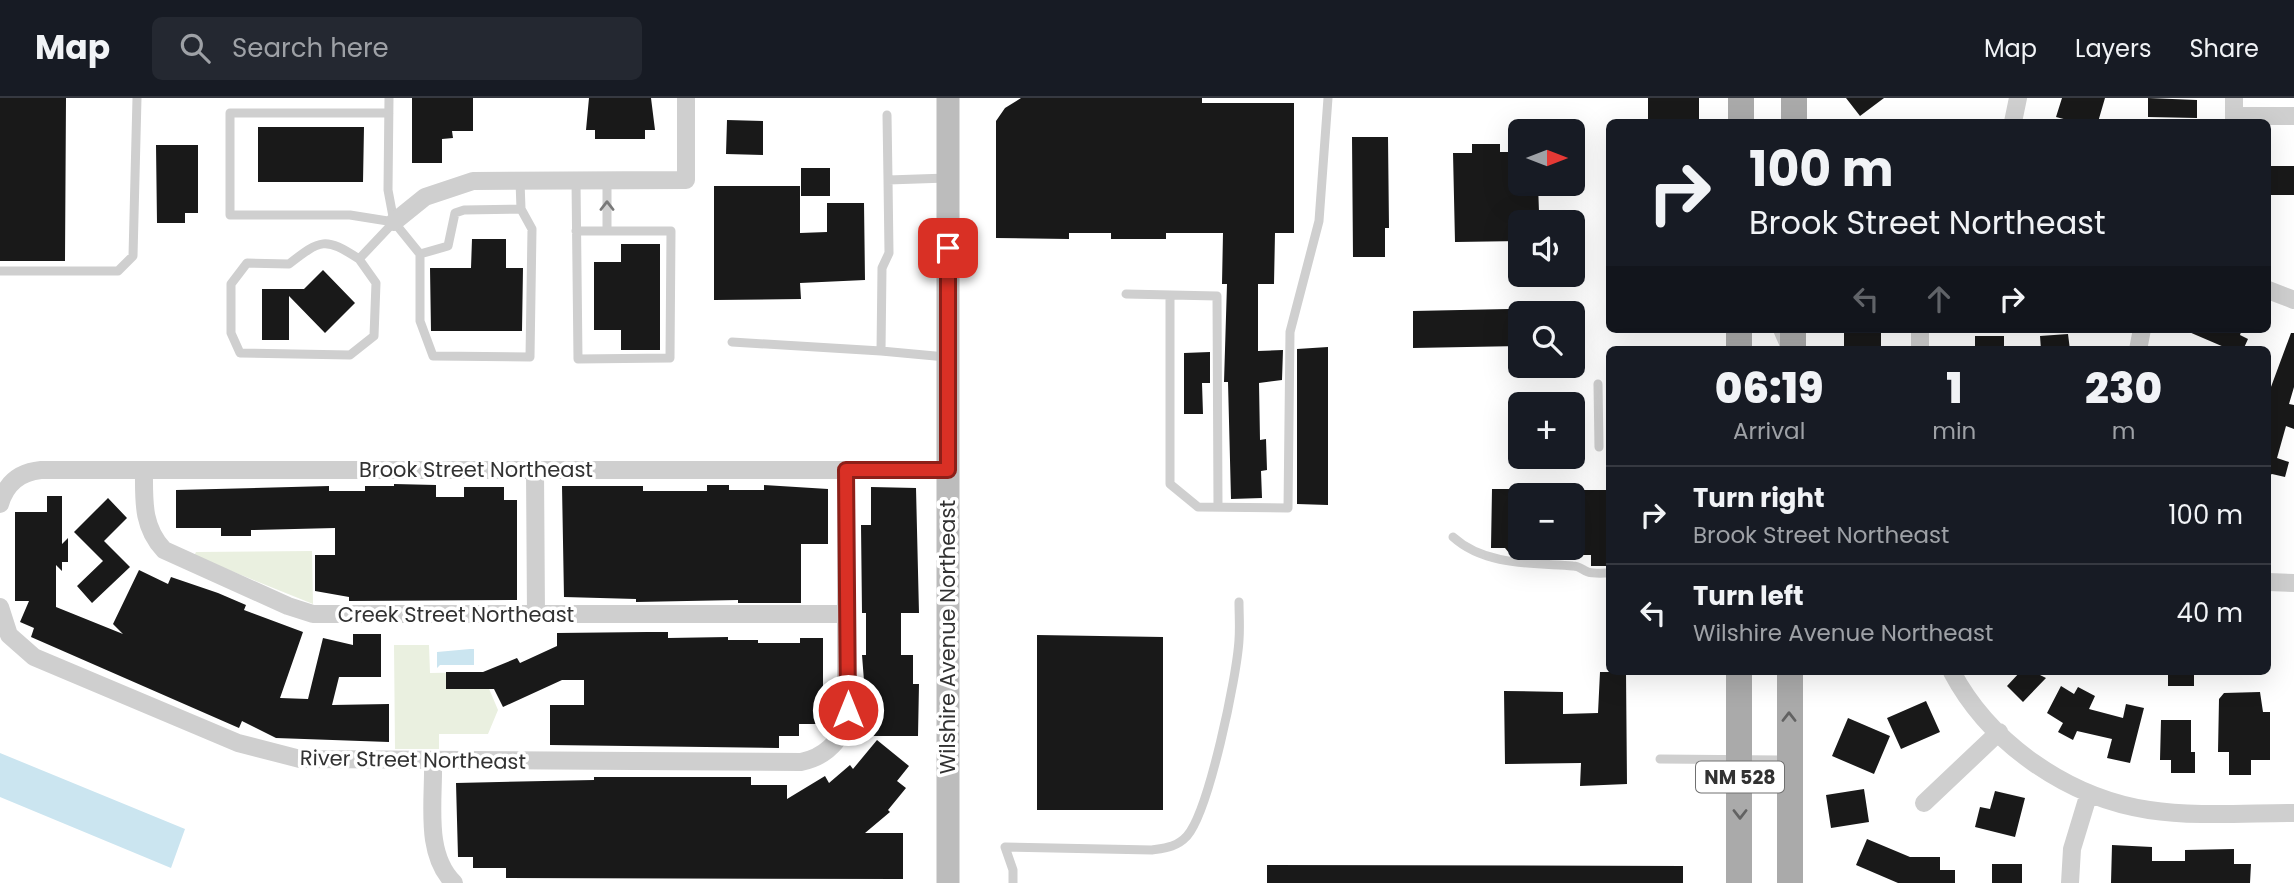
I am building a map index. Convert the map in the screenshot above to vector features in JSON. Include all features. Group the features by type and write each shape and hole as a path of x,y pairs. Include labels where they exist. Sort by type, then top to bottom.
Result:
{"main road":[{"path":"1741,98 1741,119"},
{"path":"1794,98 1794,119"},
{"name":"NM 528","path":"1739,675 1739,883"},
{"name":"NM 528","path":"1790,675 1790,883"}],"street":[{"path":"394,222 425,197 474,181 686,180 686,98"},
{"name":"Wilshire Avenue Northeast","path":"948,98 948,883"},
{"path":"2014,119 2018,98"},
{"path":"2234,112 2294,116"},
{"path":"2271,291 2294,300"},
{"name":"Creek Street Northeast","path":"144,470 146,520 156,542 164,550 300,610 337,616 847,614"},
{"path":"536,470 536,615"},
{"path":"846,470 847,614"},
{"name":"Brook Street Northeast","path":"4,481 32,471 948,470"},
{"path":"0,503 4,481"},
{"path":"2271,582 2294,583"},
{"name":"River Street Northeast","path":"0,607 9,635 34,657 238,743 300,759 433,762 801,762 829,750 843,732 846,721 847,614"},
{"path":"1954,675 1964,692 1999,732 2040,767 2089,793 2151,811 2294,813"},
{"path":"1924,803 1999,732"},
{"path":"433,762 435,849 441,868 454,883"},
{"path":"2070,883 2072,849 2089,793"}],"lane":[{"path":"0,271 118,271 133,256 137,98"},
{"path":"389,98 388,190 394,222 420,254 420,321 433,356 530,357 532,229 521,209 520,181"},
{"path":"1170,295 1170,484 1198,506 1288,508 1290,332 1319,221 1328,98"},
{"path":"389,113 230,113 230,215 349,215 394,222"},
{"path":"881,351 881,268 889,253 887,115"},
{"path":"888,180 948,178"},
{"path":"607,180 607,231"},
{"path":"576,181 576,231 578,359 670,358 671,231 576,231"},
{"path":"420,254 447,246 455,213 464,209 521,209"},
{"path":"359,259 394,222"},
{"path":"332,242 359,259 376,283 374,336 350,355 240,354 231,333 231,285 247,263 289,264 314,244 332,242"},
{"path":"1126,294 1216,296 1219,507"},
{"path":"732,342 948,357"},
{"path":"1598,384 1599,447"},
{"path":"1453,537 1467,548 1509,560 1538,566 1577,566 1591,573 1606,573"},
{"path":"1013,883 1013,870 1005,847 1152,850 1174,846 1186,837 1203,810 1221,733 1239,641 1239,602"},
{"path":"1660,759 1789,760"}],"green space":[{"path":"312,551 313,604 194,556 196,552"},
{"path":"394,645 429,645 430,673 482,672 498,710 488,734 439,734 439,749 395,749"}],"water":[{"path":"474,649 474,665 440,665 437,668 437,652"},
{"path":"0,753 185,829 171,868 0,797"}],"building":[{"path":"0,98 66,98 65,261 0,261"},
{"path":"412,98 473,98 473,131 452,131 453,138 442,139 442,163 412,163"},
{"path":"589,98 651,98 655,130 645,130 645,139 595,139 595,130 586,130"},
{"path":"1021,98 1202,98 1202,103 1294,103 1294,233 1275,233 1274,284 1258,284 1258,351 1283,350 1282,380 1259,383 1260,440 1266,439 1267,470 1261,471 1262,498 1231,499 1228,382 1224,382 1227,284 1222,284 1223,233 1166,233 1166,239 1111,239 1111,233 1069,233 1069,239 996,238 996,121 1005,108"},
{"path":"1648,98 1699,98 1699,119 1648,119"},
{"path":"1846,98 1884,98 1860,116"},
{"path":"2062,98 2105,98 2099,119 2056,117"},
{"path":"2148,98 2197,100 2197,118 2148,117"},
{"path":"727,120 763,121 763,155 726,154"},
{"path":"258,127 364,127 363,182 258,182"},
{"path":"1352,137 1388,137 1389,228 1385,228 1385,257 1353,257"},
{"path":"1472,144 1500,144 1500,152 1508,152 1508,196 1538,196 1539,210 1508,210 1508,241 1455,242 1453,153 1472,153"},
{"path":"156,145 198,145 198,213 185,213 185,223 157,223"},
{"path":"2271,166 2294,166 2294,195 2271,195"},
{"path":"801,168 830,168 830,196 801,196"},
{"path":"714,186 800,186 800,233 827,232 827,203 864,203 865,280 800,283 801,299 714,300"},
{"path":"472,239 506,239 506,268 523,268 522,331 431,331 430,268 471,268"},
{"path":"621,244 660,244 660,350 621,350 621,330 594,330 594,262 621,262"},
{"path":"323,270 355,303 325,333 289,296 289,340 262,340 262,289 304,289"},
{"path":"1508,309 1508,346 1413,348 1413,311"},
{"path":"1844,333 1881,333 1881,346 1844,346"},
{"path":"2191,333 2241,333 2248,339 2245,346 2222,346"},
{"path":"2291,333 2294,333 2294,387 2289,404 2294,405 2294,429 2286,426 2277,458 2289,462 2285,477 2271,474 2271,387"},
{"path":"2068,334 2070,346 2041,346 2040,336"},
{"path":"1975,336 2004,336 2004,346 1975,346"},
{"path":"1328,347 1328,505 1297,504 1297,349"},
{"path":"1210,352 1210,383 1202,383 1203,414 1184,414 1184,353"},
{"path":"436,485 436,497 464,497 464,487 504,487 504,500 517,500 517,600 349,601 349,597 315,591 315,555 335,555 335,528 251,530 251,536 221,536 221,528 176,528 176,490 329,486 329,491 365,491 365,486"},
{"path":"707,485 729,485 729,490 764,490 764,485 828,489 828,544 801,544 801,603 738,603 738,600 636,602 636,599 564,597 562,486 643,486 643,491 707,491"},
{"path":"871,487 916,488 919,613 901,613 901,655 913,655 913,684 919,684 918,736 873,736 873,694 865,694 862,655 866,655 866,613 862,613 861,525 871,525"},
{"path":"1492,489 1508,489 1508,552 1505,548 1491,548"},
{"path":"1585,490 1606,490 1606,566 1591,566 1591,555 1585,555"},
{"path":"47,496 62,496 62,544 68,538 68,562 62,562 62,571 56,565 56,607 123,634 113,624 139,570 168,584 171,577 218,593 246,605 244,610 303,632 280,698 308,699 323,638 353,645 353,634 381,634 381,677 339,677 332,705 389,704 389,742 276,738 242,721 239,728 31,637 34,628 20,622 29,601 15,601 15,512 47,512"},
{"path":"108,498 127,518 104,541 130,567 92,603 77,586 103,561 74,532"},
{"path":"668,632 668,638 728,637 728,640 758,640 758,643 800,643 800,638 823,638 823,724 799,724 799,736 779,736 779,748 550,745 550,705 584,705 584,680 562,680 503,707 494,689 446,689 446,672 483,672 517,658 520,663 557,646 557,633"},
{"path":"1037,635 1163,637 1163,810 1037,810"},
{"path":"1600,672 1606,672 1606,675 1626,675 1627,784 1580,786 1581,763 1505,764 1504,691 1563,692 1563,714 1598,713"},
{"path":"2017,675 2040,675 2046,678 2023,702 2007,686"},
{"path":"2168,675 2194,675 2194,686 2168,686"},
{"path":"2061,686 2074,694 2078,687 2095,696 2089,709 2123,718 2126,704 2144,708 2130,763 2107,758 2112,739 2077,731 2073,740 2058,732 2063,723 2047,713"},
{"path":"2260,692 2263,712 2270,712 2270,760 2251,760 2251,775 2229,775 2229,752 2218,752 2219,699 2224,693"},
{"path":"1926,701 1940,732 1901,749 1887,718"},
{"path":"1848,718 1890,736 1874,774 1832,756"},
{"path":"2161,720 2191,720 2191,752 2195,752 2195,773 2171,773 2171,760 2160,760"},
{"path":"877,740 909,766 897,781 906,788 888,810 890,812 865,833 903,833 903,879 506,878 506,868 473,868 473,857 458,857 456,783 594,780 594,777 751,777 751,785 787,785 787,799 825,776 829,783 850,765 853,769"},
{"path":"1864,789 1869,822 1831,828 1826,795"},
{"path":"1995,791 2025,798 2015,837 1975,827 1980,807 1990,809"},
{"path":"1867,839 1910,857 1940,857 1940,870 1955,870 1955,883 1898,883 1856,865"},
{"path":"2112,845 2152,847 2152,861 2185,861 2185,850 2234,849 2234,864 2251,864 2250,883 2111,883"},
{"path":"1992,864 2022,864 2022,883 1992,883"},
{"path":"1267,865 1683,866 1683,883 1267,883"}],"route":[{"path":"848,710 846,470 948,470 948,248"}]}
